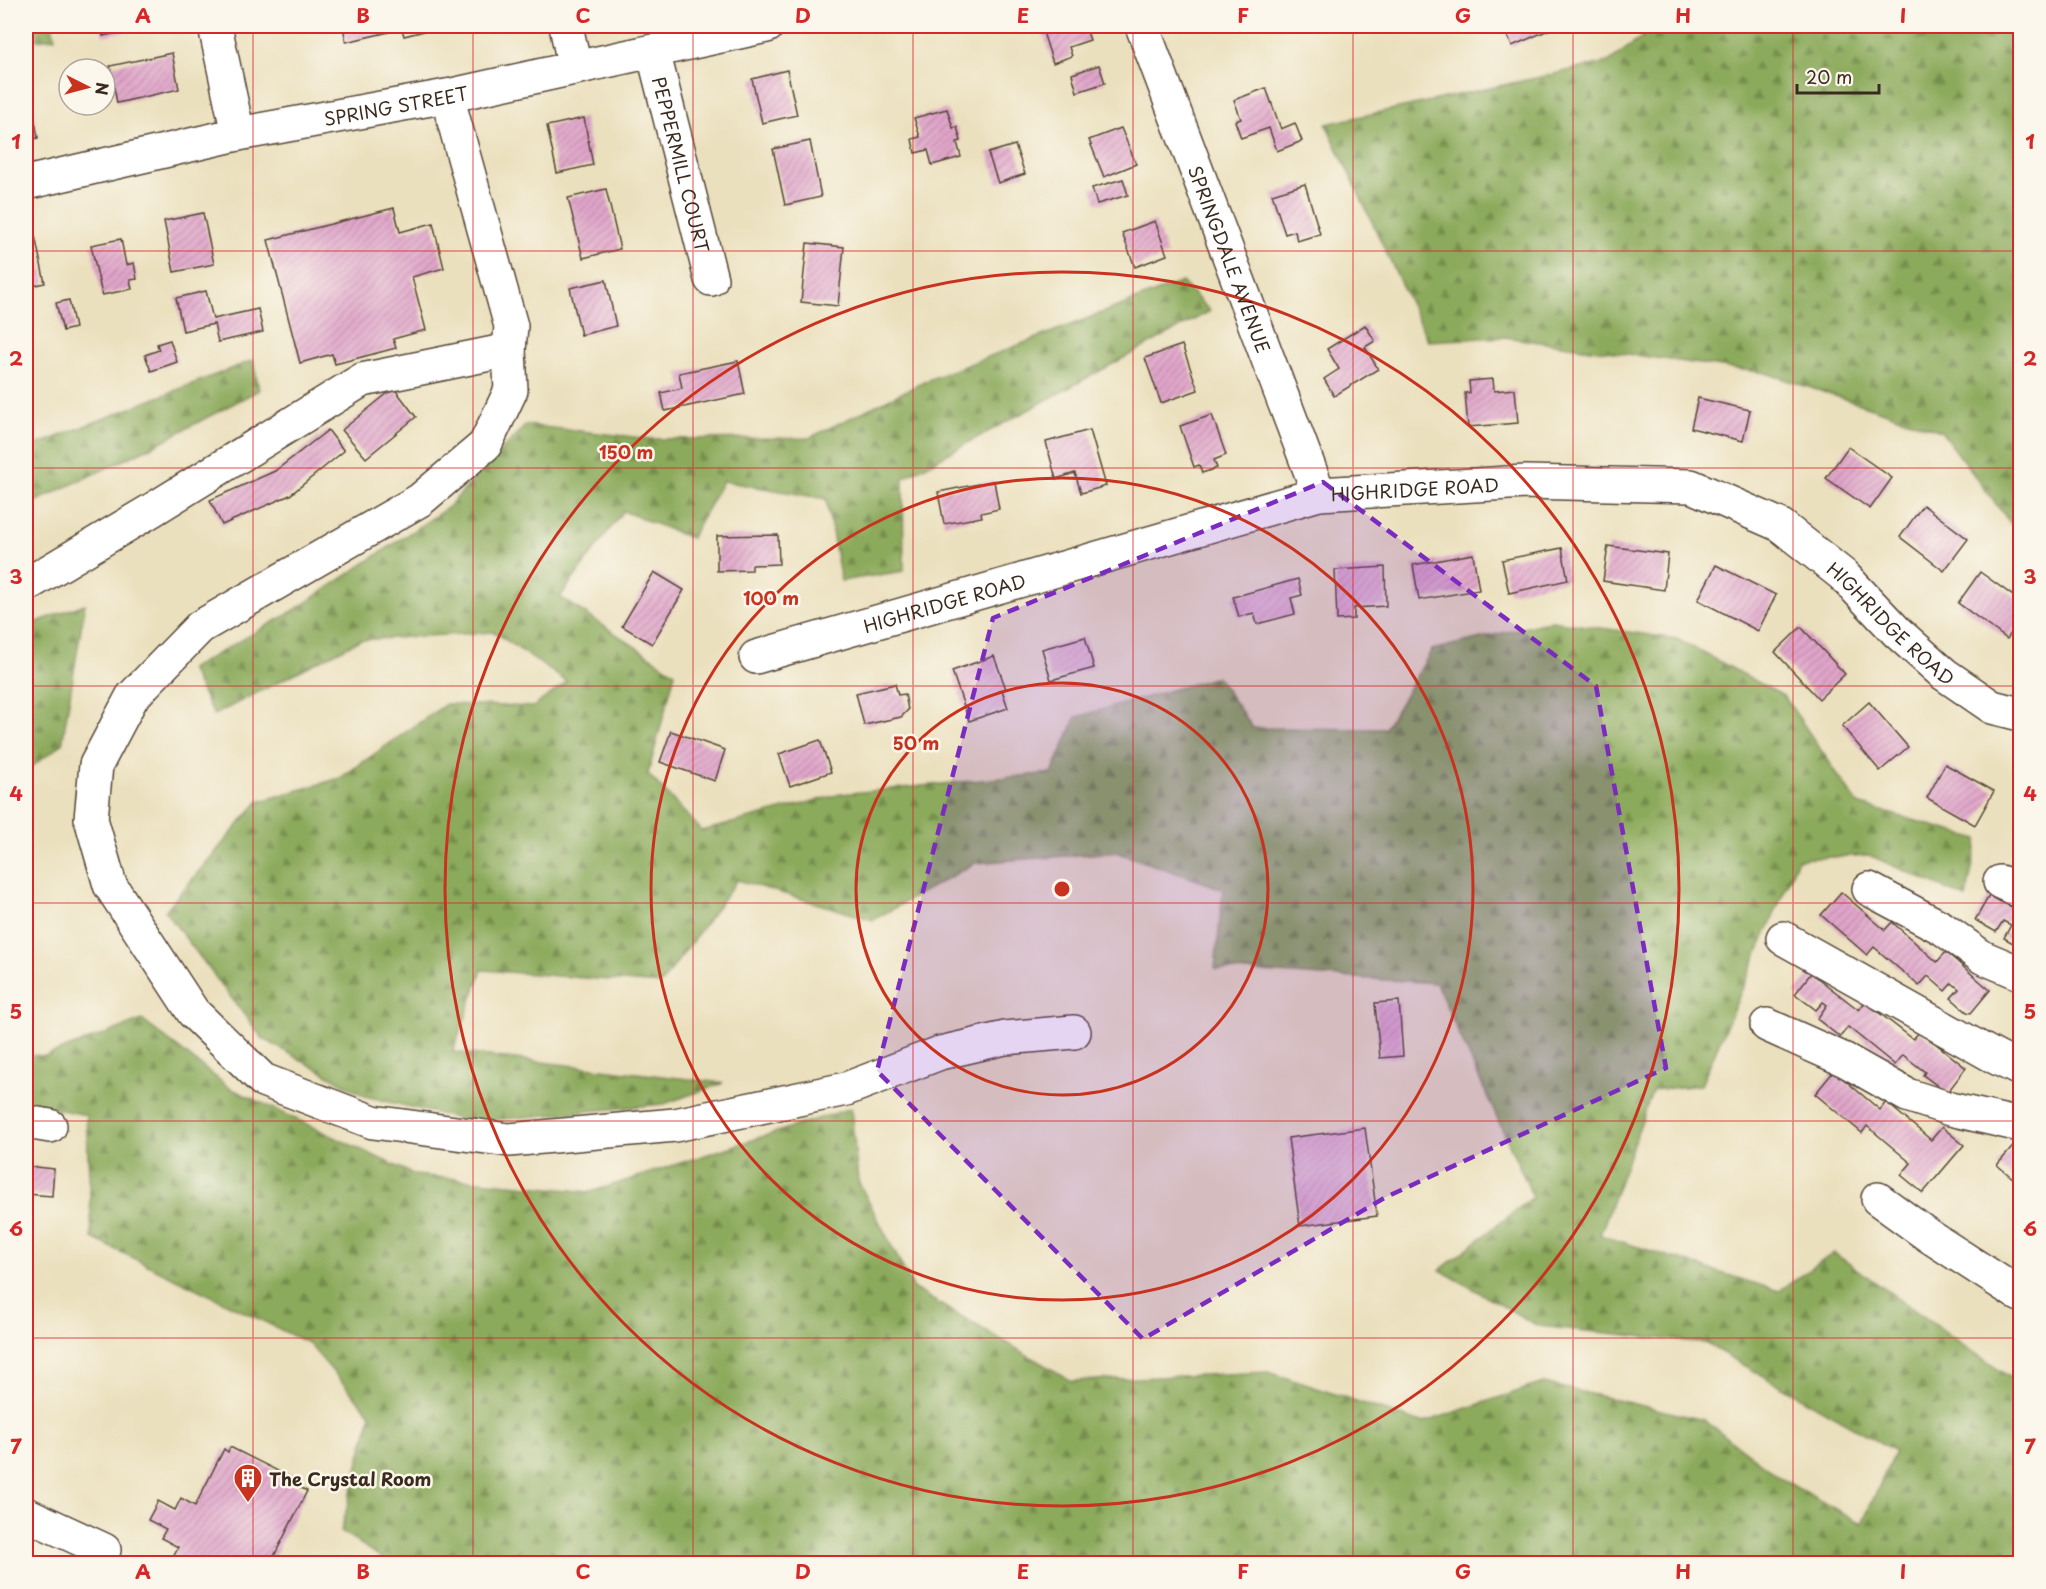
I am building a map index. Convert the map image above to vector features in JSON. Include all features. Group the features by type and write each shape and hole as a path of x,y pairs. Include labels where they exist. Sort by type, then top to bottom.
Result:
{"street":[{"path":"215,26 238,134"},
{"path":"566,26 576,68"},
{"name":"SPRING STREET","path":"26,183 238,134 447,96 767,26"},
{"name":"SPRINGDALE AVENUE","path":"1142,26 1319,494"},
{"name":"PEPPERMILL COURT","path":"653,51 711,279"},
{"path":"447,96 511,326 509,350 511,390 485,445 420,500 200,627 132,697 96,765 91,819 110,885 193,1012 263,1080 373,1122 509,1140 675,1125 846,1089 940,1053 994,1041 1074,1032"},
{"path":"26,585 362,380 509,350"},
{"name":"HIGHRIDGE ROAD","path":"756,657 1319,494 1526,482 1691,486 1780,525 1843,575 1897,632 1944,674 1992,707 2020,714"},
{"path":"1869,889 1942,928 1982,957 2020,973"},
{"path":"1783,938 2020,1069"},
{"path":"1767,1025 1845,1060 1907,1095 1950,1109 2020,1125"},
{"path":"1878,1198 1929,1236 2020,1295"},
{"path":"26,1514 104,1550"}],"highlighted area":[{"path":"1323,482 1596,686 1666,1068 1386,1197 1143,1339 877,1071 993,618"}],"green space":[{"path":"26,26 52,26 55,38 26,41"},
{"path":"1657,26 2020,26 2020,536 1941,431 1766,373 1504,337 1428,341 1326,124 1608,62"},
{"path":"1182,282 1210,311 903,478 904,571 841,581 826,499 723,481 691,538 623,511 560,597 675,673 648,774 702,831 841,794 1052,773 1076,717 1217,677 1253,728 1385,729 1432,650 1552,621 1677,639 1784,696 1858,804 1978,839 1966,898 1869,855 1798,859 1701,1085 1653,1090 1600,1235 1779,1291 1834,1253 2020,1385 2020,1563 389,1563 341,1531 371,1415 308,1343 92,1238 86,1115 26,1103 26,1055 46,1056 142,1020 230,1088 415,1175 591,1192 851,1108 858,1181 914,1289 1072,1381 1269,1372 1422,1423 1543,1383 1704,1420 1785,1481 1862,1524 1895,1451 1705,1343 1538,1326 1440,1270 1533,1197 1436,983 1215,969 1223,889 1116,852 975,863 873,920 737,880 661,984 482,970 453,1052 723,1083 664,1104 472,1122 365,1096 262,1038 165,911 258,802 340,778 446,704 533,707 567,682 494,632 360,640 214,715 190,669 293,611 447,508 526,425 652,439 809,438 928,380"},
{"path":"253,360 259,390 153,446 26,506 26,449"},
{"path":"85,604 62,744 26,771 26,742 33,737 26,723 26,626"}],"building":[{"path":"101,26 148,26 103,36"},
{"path":"343,26 444,26 404,36 402,29 346,42"},
{"path":"1041,26 1085,26 1090,40 1069,47 1072,56 1053,63"},
{"path":"1503,26 1549,26 1551,29 1512,46"},
{"path":"172,53 179,89 117,103 117,65"},
{"path":"1099,65 1105,83 1077,92 1072,74"},
{"path":"787,70 797,115 762,123 752,79"},
{"path":"1266,88 1281,129 1295,123 1302,141 1277,151 1269,128 1241,138 1235,121 1241,119 1234,100"},
{"path":"30,94 38,138 26,141 26,95"},
{"path":"947,109 953,128 957,127 961,141 957,142 961,157 932,165 928,150 915,153 912,139 920,137 914,118"},
{"path":"584,118 593,165 557,173 547,126"},
{"path":"1121,128 1136,164 1104,177 1089,140"},
{"path":"810,141 821,197 785,205 773,149"},
{"path":"1015,145 1025,174 998,183 988,153"},
{"path":"1123,179 1128,195 1097,204 1092,188"},
{"path":"1305,184 1320,234 1297,241 1295,231 1285,234 1272,194"},
{"path":"606,189 620,249 583,258 568,198"},
{"path":"394,208 400,232 433,223 444,268 412,277 426,330 393,339 396,348 335,364 332,354 300,363 268,240"},
{"path":"203,213 214,264 174,272 164,221"},
{"path":"1155,221 1167,255 1135,267 1122,233"},
{"path":"35,236 45,283 26,287 26,238"},
{"path":"121,239 126,265 134,263 137,279 130,280 132,289 102,295 91,245"},
{"path":"807,243 844,247 838,306 801,302"},
{"path":"606,280 616,326 581,335 570,288"},
{"path":"206,291 213,319 258,309 263,332 218,342 214,324 183,331 176,298"},
{"path":"69,300 75,328 63,331 56,303"},
{"path":"1365,325 1375,341 1365,347 1378,369 1334,396 1324,379 1339,369 1327,349"},
{"path":"170,340 177,362 151,371 145,355 159,350 157,344"},
{"path":"1182,345 1198,390 1161,403 1145,358"},
{"path":"738,361 745,394 665,411 661,393 682,388 679,373"},
{"path":"1493,379 1494,391 1515,389 1518,423 1468,427 1465,393 1470,393 1469,381"},
{"path":"394,388 416,417 366,458 342,430"},
{"path":"1698,398 1750,410 1743,441 1691,428"},
{"path":"1212,415 1226,455 1214,460 1217,468 1202,473 1199,465 1194,467 1180,426"},
{"path":"328,430 344,451 290,495 222,525 210,500 275,471"},
{"path":"1090,430 1106,486 1081,493 1075,473 1056,479 1046,442"},
{"path":"1848,447 1892,478 1870,509 1826,478"},
{"path":"994,481 999,509 981,513 982,517 944,524 938,492"},
{"path":"1923,505 1968,539 1944,571 1900,537"},
{"path":"778,535 779,564 752,565 752,570 717,571 717,536"},
{"path":"1608,546 1668,554 1664,590 1603,581"},
{"path":"1562,548 1568,580 1509,593 1502,560"},
{"path":"1473,554 1479,590 1419,600 1413,565"},
{"path":"1716,565 1776,595 1758,631 1698,600"},
{"path":"1385,567 1386,606 1354,608 1354,619 1337,620 1335,570"},
{"path":"654,572 684,590 652,644 622,626"},
{"path":"1980,572 2020,601 2020,620 2007,639 1958,603"},
{"path":"1298,579 1302,595 1291,598 1295,614 1257,624 1254,613 1239,617 1233,597"},
{"path":"1801,627 1845,674 1819,699 1775,652"},
{"path":"1085,637 1094,668 1051,680 1042,649"},
{"path":"994,656 1006,689 1002,690 1008,708 969,721 952,671"},
{"path":"895,684 898,695 905,694 908,710 901,717 864,725 856,693"},
{"path":"1869,702 1908,747 1880,771 1842,726"},
{"path":"671,731 725,750 715,781 660,762"},
{"path":"820,740 831,772 790,786 779,754"},
{"path":"1945,764 1994,791 1975,825 1927,798"},
{"path":"1841,892 1885,930 1892,922 1937,962 1946,952 1990,990 1971,1013 1967,1012 1951,998 1959,989 1952,983 1945,991 1928,976 1919,986 1874,947 1867,955 1821,915"},
{"path":"1989,896 2020,911 2020,947 2004,938 2011,925 2003,921 1996,932 1975,920"},
{"path":"1811,973 1859,1010 1865,1002 1913,1039 1920,1031 1966,1068 1947,1093 1923,1075 1925,1072 1903,1055 1895,1065 1848,1027 1840,1037 1817,1019 1827,1005 1823,1002 1816,1010 1795,994"},
{"path":"1399,1001 1403,1056 1380,1058 1375,1003"},
{"path":"1834,1071 1880,1110 1886,1102 1931,1140 1942,1127 1964,1145 1923,1193 1901,1175 1911,1163 1867,1126 1862,1133 1815,1094"},
{"path":"1365,1128 1377,1216 1300,1226 1288,1138"},
{"path":"2017,1142 2020,1145 2020,1184 1997,1165"},
{"path":"26,1166 54,1169 52,1196 26,1194"},
{"name":"The Crystal Room","path":"230,1447 292,1478 290,1482 307,1491 270,1564 169,1564 178,1547 161,1538 166,1529 148,1520 158,1501 175,1510 181,1498 195,1506 224,1449 228,1452"}],"place":[{"name":"The Crystal Room","path":"248,1504"}]}
